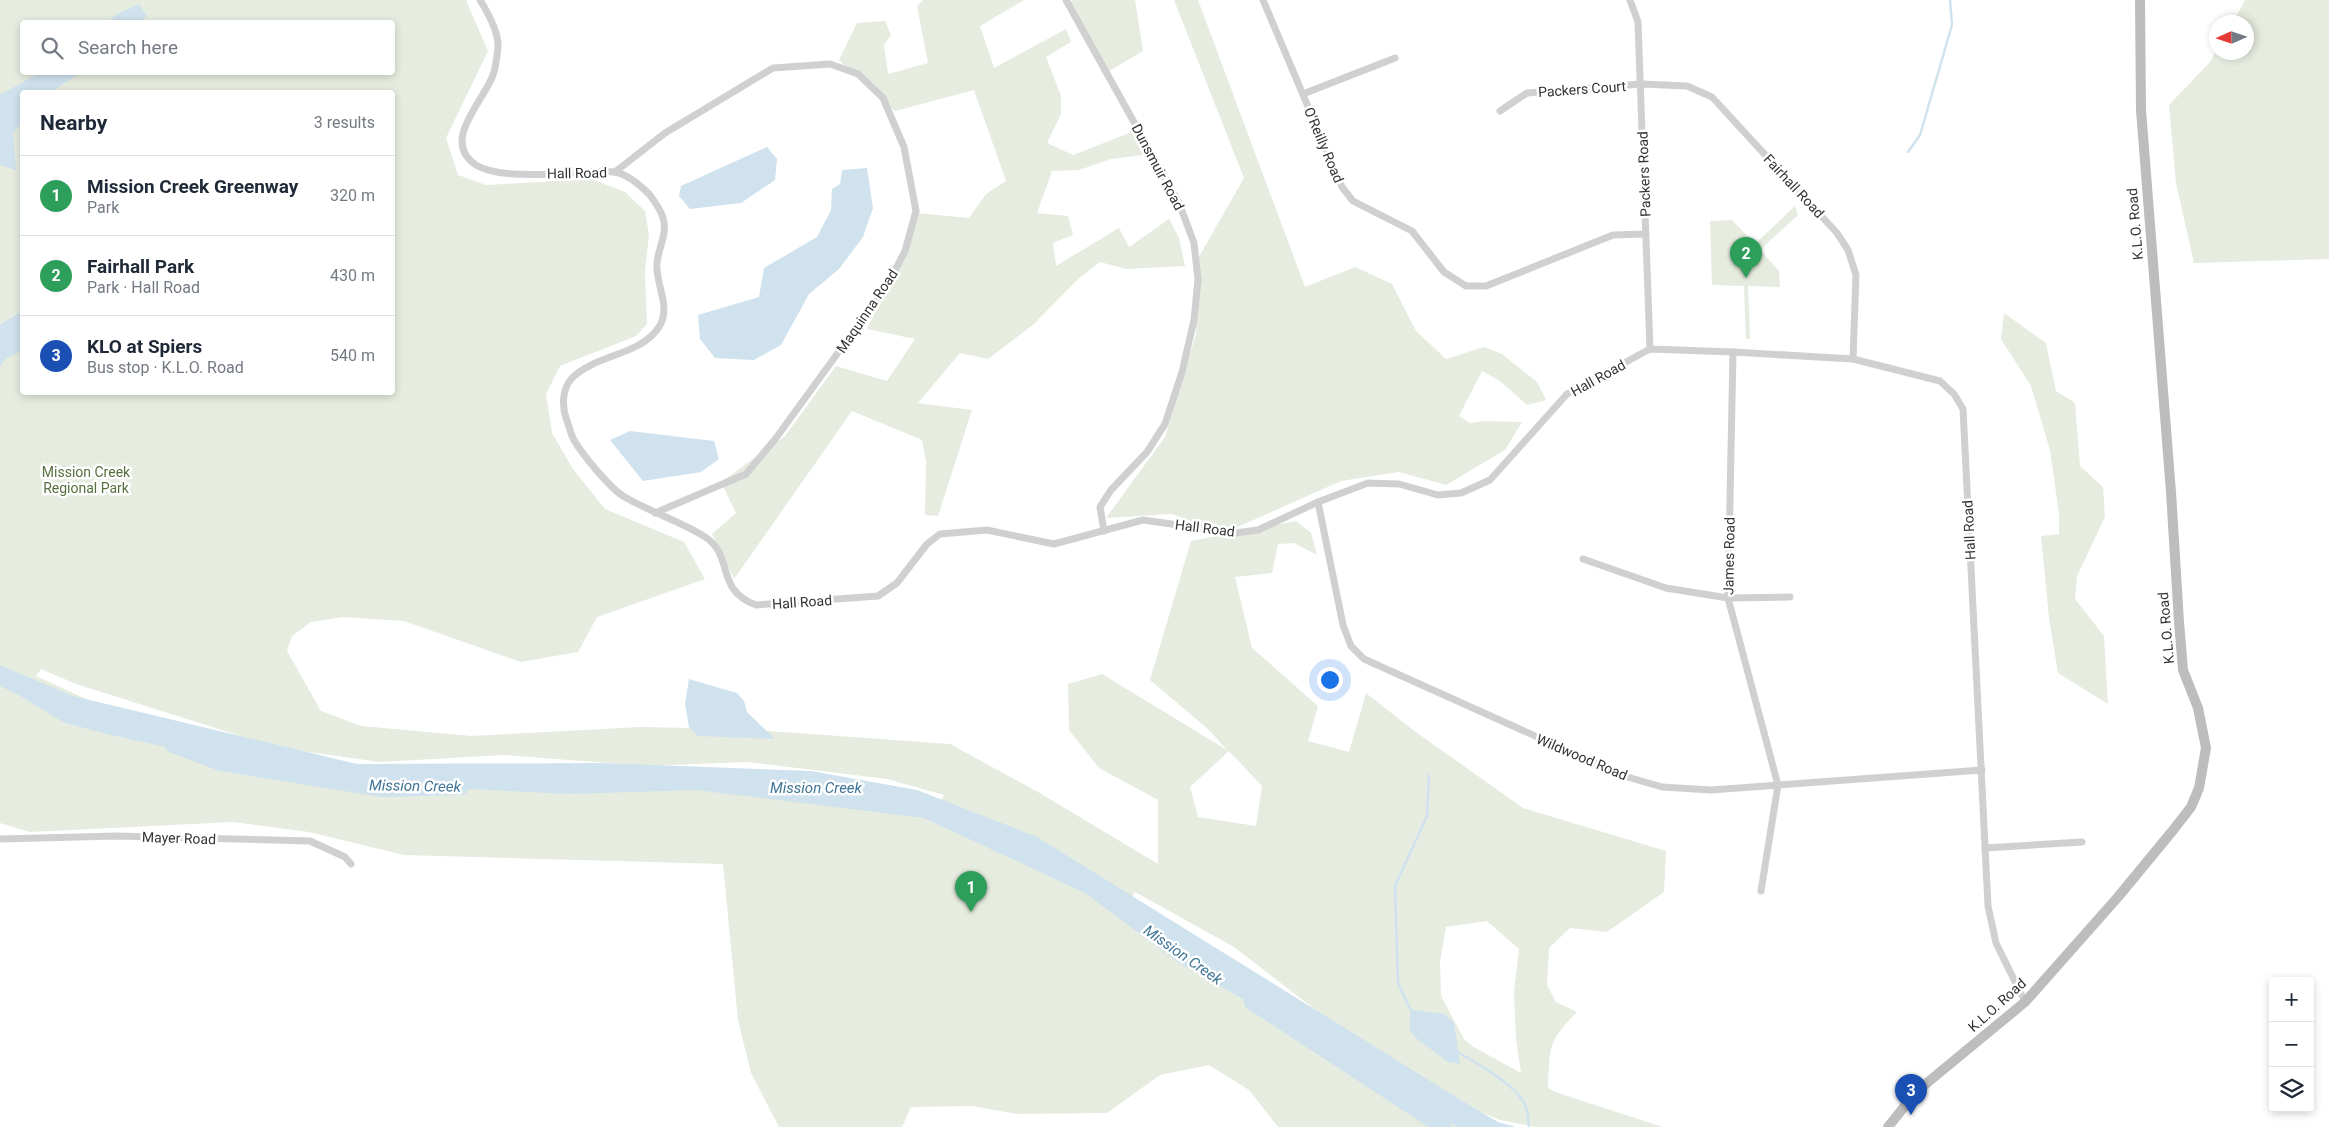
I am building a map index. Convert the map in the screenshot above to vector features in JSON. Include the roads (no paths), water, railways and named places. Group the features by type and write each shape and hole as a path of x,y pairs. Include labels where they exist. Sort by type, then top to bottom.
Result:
{"main road":[{"name":"K.L.O. Road","path":"1888,1127 1916,1092 2025,1002 2118,897 2191,807 2199,788 2206,748 2198,708 2184,670 2179,622 2171,492 2141,110 2140,0"}],"street":[{"name":"Hall Road","path":"480,0 489,14 498,45 493,75 468,117 462,139 465,155 477,166 499,174 615,172 639,184 658,205 664,220 665,233 657,262 657,278 665,306 660,326 644,342 593,364 572,378 564,392 564,410 573,438 591,464 620,494 704,536 719,550 731,588 742,600 756,605 878,596 897,583 927,544 940,534 987,530 1054,544 1143,520 1235,533 1258,530 1318,502 1368,483 1399,484 1438,495 1460,493 1490,480 1568,394 1650,349 1852,359 1940,381 1954,394 1963,409 1988,906 1996,943 2025,1002"},
{"name":"Dunsmuir Road","path":"1066,0 1179,203 1194,243 1198,279 1194,320 1182,372 1165,424 1147,452 1110,490 1100,507 1104,531"},
{"name":"O'Reilly Road","path":"1263,0 1342,187 1353,201 1412,231 1444,272 1466,286 1486,286 1613,235 1646,234"},
{"name":"Packers Road","path":"1630,0 1638,22 1650,349"},
{"path":"1303,94 1395,58"},
{"name":"Maquinna Road","path":"615,172 665,133 773,68 830,64 858,74 883,98 904,146 916,211 905,251 888,284 770,445 746,474 655,513"},
{"name":"Packers Court","path":"1500,111 1527,93 1641,84"},
{"name":"Fairhall Road","path":"1641,84 1687,86 1712,97 1837,233 1848,250 1856,276 1852,359"},
{"name":"James Road","path":"1733,352 1728,598 1778,785"},
{"name":"Wildwood Road","path":"1318,502 1343,625 1351,646 1364,659 1624,776 1662,787 1701,789 1982,770"},
{"path":"1583,559 1666,588 1728,598 1790,597"},
{"path":"1761,891 1778,785"},
{"name":"Mayer Road","path":"0,839 116,836 310,841 345,857 351,864"},
{"path":"1985,848 2082,842"}],"water":[{"path":"139,4 147,16 142,20 110,20 119,13"},
{"path":"36,75 77,75 54,90 20,90 20,124 13,133 16,170 0,165 0,95"},
{"path":"767,147 777,159 775,180 741,203 690,209 679,196 681,186"},
{"path":"867,168 873,208 863,237 839,269 809,294 781,345 754,360 715,358 700,339 698,315 759,297 764,268 817,237 831,210 832,189 840,184 842,170"},
{"path":"20,312 20,352 6,358 0,367 0,325"},
{"path":"630,431 714,441 719,459 701,472 643,481 610,440"},
{"name":"Mission Creek","path":"0,665 73,696 357,764 600,763 811,771 917,790 1037,837 1464,1102 1498,1122 1516,1127 1458,1127 1405,1101 1321,1043 1179,963 1085,893 924,818 696,790 569,794 409,786 264,768 106,734 63,722 0,686"},
{"path":"689,679 737,693 744,701 747,712 775,739 698,736 689,727 685,704"},
{"path":"1410,1009 1444,1014 1454,1023 1460,1064 1448,1062 1416,1038 1410,1031"}],"waterway":[{"path":"1908,152 1920,135 1952,25 1950,0"},
{"name":"Mission Creek","path":"173,745 221,763 383,789 461,787"},
{"path":"1410,1009 1398,983 1395,886 1427,816 1429,775"},
{"name":"Mission Creek","path":"1252,1002 1443,1127"},
{"path":"1459,1053 1497,1076 1515,1091 1526,1107 1529,1127"}],"place":[{"name":"Fairhall Park","path":"1746,278"},
{"name":"Mission Creek Greenway","path":"971,912"},
{"name":"KLO at Spiers","path":"1911,1115"}],"park label":[{"name":"Mission Creek Regional Park","path":"86,480"}]}
